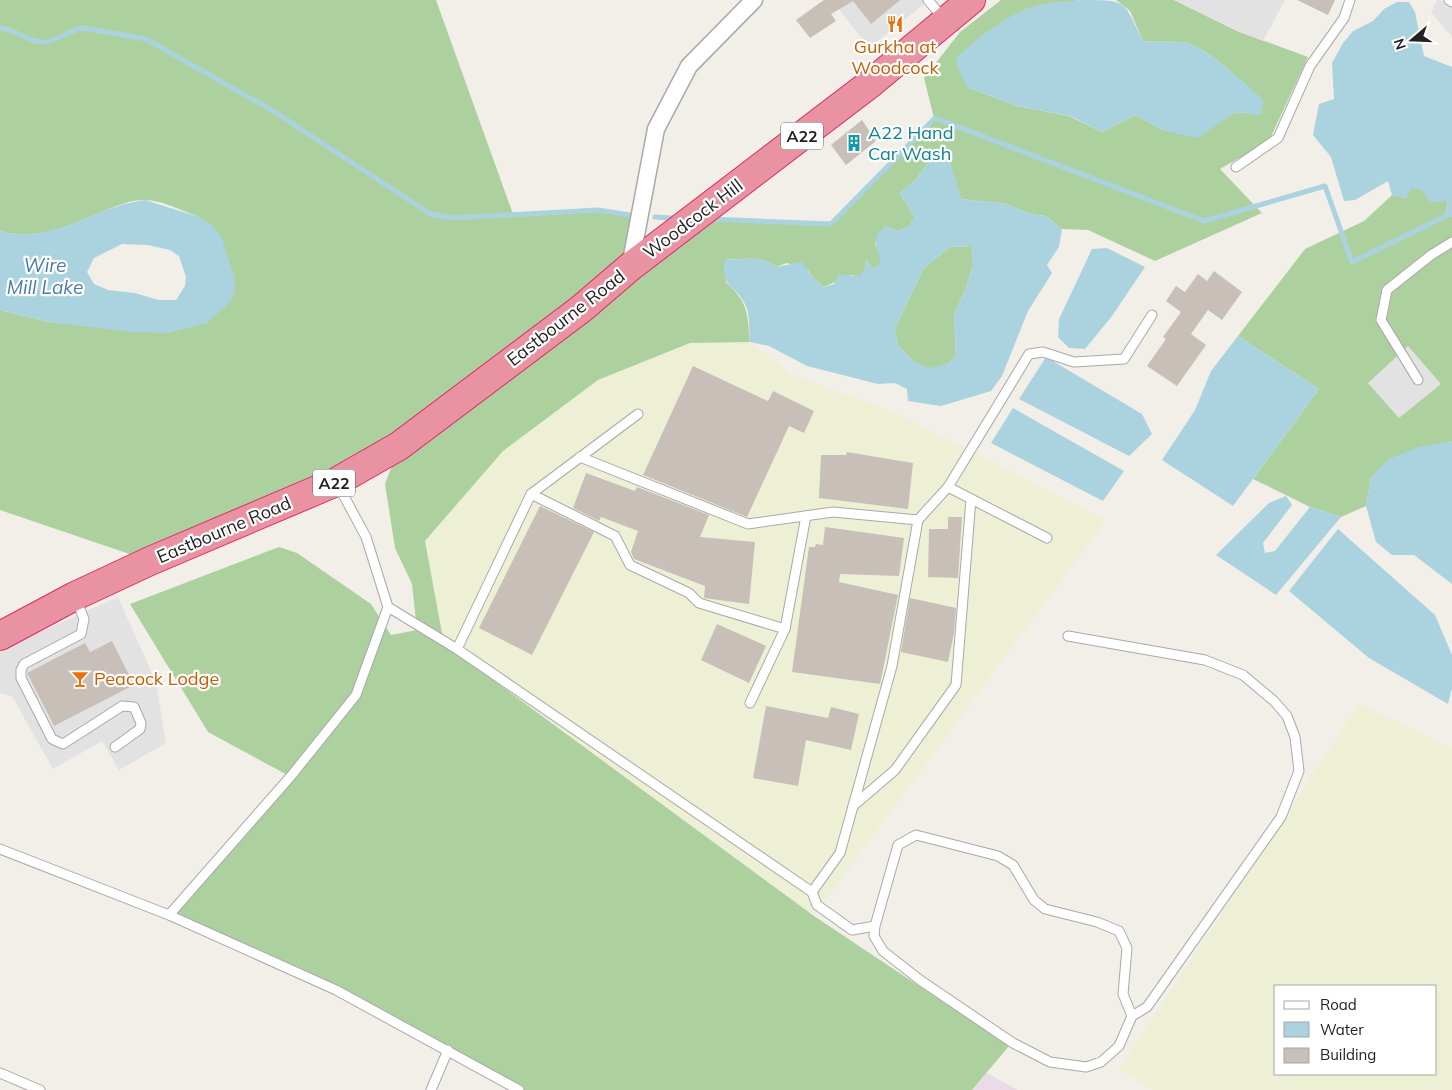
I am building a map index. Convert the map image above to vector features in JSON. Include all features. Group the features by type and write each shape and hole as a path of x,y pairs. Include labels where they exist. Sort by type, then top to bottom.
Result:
{"highway":[{"name":"Woodcock Hill","path":"630,267 871,83 971,0"},
{"name":"Eastbourne Road","path":"0,636 75,596 150,561 336,482 399,446 581,309 630,267"}],"street":[{"name":"Woodcock Hill","path":"630,267 656,130 689,66 754,0"}],"lane":[{"path":"928,0 945,21"},
{"path":"1236,167 1278,138 1310,66 1344,18 1350,0"},
{"path":"1418,380 1381,320 1387,290 1431,254 1452,242"},
{"path":"812,892 840,853 892,666 918,520 948,487 1029,354 1043,352 1074,362 1124,360 1152,315"},
{"path":"457,649 531,494 638,414"},
{"path":"580,457 748,524 833,512 918,520"},
{"path":"168,915 291,776 356,695 388,607 366,537 336,482"},
{"path":"948,487 1047,538"},
{"path":"531,494 615,536 630,565 689,593 699,603 785,629"},
{"path":"853,806 895,770 956,684 971,499"},
{"path":"750,703 785,629 806,516"},
{"path":"75,596 84,619 81,634 24,664 21,670 21,678 52,739 63,744 122,706 134,707 141,723 140,729 115,747"},
{"path":"388,607 457,649 812,892 816,906 852,930 875,926"},
{"path":"1068,636 1205,660 1243,675 1274,701 1287,716 1295,737 1299,771 1281,817 1147,1007 1132,1016 1119,1046 1101,1062 1086,1067 1050,1062 1013,1043 898,963 883,951 874,936 875,926 898,845 916,835 998,856 1013,865 1034,900 1045,909 1096,922 1118,931 1126,948 1123,994 1132,1016"},
{"path":"0,849 168,915 336,990 519,1090"},
{"path":"431,1090 448,1050"},
{"path":"0,1073 40,1090"}],"shaded area":[{"path":"832,0 929,0 869,48"},
{"path":"1174,0 1285,0 1263,41 1237,31"},
{"path":"1437,0 1452,2 1452,37 1431,12"},
{"path":"1408,346 1441,384 1399,418 1368,383"},
{"path":"118,597 156,682 166,743 119,770 102,741 53,769 12,696 0,693 0,650","holes":["112,641 134,685 54,726 27,673 85,644 90,652"]},
{"path":"987,1073 1018,1090 972,1090"}],"green space":[{"path":"0,0 436,0 513,214 598,210 641,216 631,266 704,219 831,224 934,118 924,78 960,32 1001,0 1081,0 1024,10 973,43 967,87 1017,106 1069,116 1102,132 1135,115 1165,131 1216,123 1236,112 1260,114 1256,94 1224,66 1199,48 1186,43 1143,41 1130,11 1116,0 1174,0 1237,31 1308,57 1269,141 1220,169 1262,213 1155,261 1088,230 1062,229 1046,216 1030,214 1006,204 961,199 947,155 928,163 916,179 900,193 915,218 908,227 898,231 885,226 875,243 880,255 880,264 873,269 866,260 865,268 860,277 851,275 824,287 813,278 808,270 787,263 776,267 758,259 725,259 726,282 739,296 746,309 750,342 690,343 598,380 503,451 425,541 444,644 814,916 1009,1046 972,1090 519,1090 448,1050 169,915 291,777 208,732 130,604 279,547 297,553 371,604 391,635 417,630 412,584 395,548 385,484 399,447 150,561 0,510 0,310 50,322 78,325 206,323 232,299 199,217 165,204 151,200 130,202 68,226 41,233 14,234 0,231"},
{"path":"1412,186 1448,201 1445,213 1452,217 1452,441 1371,477 1366,506 1341,517 1310,507 1253,479 1319,389 1238,336 1305,249 1364,221 1392,195 1406,198"},
{"path":"972,246 973,265 966,288 954,315 956,355 948,364 929,369 913,361 899,347 894,330 924,268 950,247"},
{"path":"750,342 792,374 901,415 1106,520 814,916 444,643 425,541 503,451 598,380 690,343"},
{"path":"1359,704 1452,748 1452,1090 1153,1090 1119,1069"}],"water":[{"path":"1108,1 1122,5 1127,10 1143,41 1186,43 1208,54 1239,78 1264,101 1260,115 1236,112 1197,138 1165,131 1135,115 1102,132 1070,116 1017,106 967,87 958,68 956,58 976,40 999,23 1024,10 1054,2"},
{"path":"1397,2 1409,2 1415,12 1424,56 1452,67 1452,217 1445,213 1448,201 1430,202 1422,191 1412,187 1406,198 1392,195 1388,181 1355,200 1344,201 1331,157 1313,135 1319,104 1334,99 1332,63 1343,43 1353,31 1373,21 1384,9"},
{"path":"948,154 961,199 1006,204 1030,214 1046,216 1062,229 1059,247 1047,265 1052,273 1028,311 1002,376 991,391 941,406 908,401 907,389 895,383 878,384 807,366 769,346 750,342 749,319 746,306 727,281 724,269 725,259 758,259 776,267 802,262 813,278 824,287 834,284 839,275 860,276 865,268 866,260 873,269 880,264 876,240 880,231 885,226 898,231 908,227 915,218 900,193 916,179 928,163","holes":["972,246 973,265 966,288 954,315 956,355 948,364 929,368 913,361 899,347 894,330 924,268 950,247"]},
{"name":"Wire Mill Lake","path":"145,200 199,217 213,226 222,239 234,276 235,289 232,299 225,307 206,323 167,333 131,332 50,322 0,310 0,231 19,234 38,233 56,229 127,204","holes":["122,244 148,245 170,250 179,256 186,277 185,286 176,300 158,300 135,293 108,290 94,284 87,272 94,258"]},
{"path":"1107,248 1145,267 1112,316 1085,349 1069,348 1058,337 1059,319 1092,249"},
{"path":"1238,336 1319,389 1233,506 1162,460 1195,410 1211,371"},
{"path":"1046,357 1142,414 1152,434 1129,456 1019,399"},
{"path":"1013,408 1124,471 1103,501 991,443"},
{"path":"1452,441 1452,584 1414,555 1392,555 1376,542 1366,506 1371,477 1389,459 1419,447"},
{"path":"1286,496 1292,505 1263,543 1265,553 1275,551 1310,507 1341,517 1276,595 1216,555 1269,503"},
{"path":"1338,529 1435,615 1452,655 1452,688 1448,704 1369,658 1289,591"}],"building":[{"path":"824,0 900,0 871,24 853,1 831,14 836,21 810,38 796,20"},
{"path":"1297,0 1335,0 1328,15"},
{"name":"A22 Hand Car Wash","path":"862,120 876,141 846,165 831,145"},
{"path":"1214,271 1242,292 1222,320 1208,310 1191,334 1206,345 1177,386 1147,366 1166,339 1163,337 1181,312 1166,301 1176,286 1185,292 1198,274 1207,281"},
{"path":"693,366 768,401 773,391 814,411 804,433 789,426 747,517 643,475"},
{"path":"847,452 913,463 908,509 819,498 821,455 846,455"},
{"path":"586,473 635,491 637,487 709,515 700,537 755,542 749,604 704,598 705,586 634,559 631,552 638,531 601,517 599,521 573,508"},
{"path":"540,506 594,532 532,655 479,628"},
{"path":"948,517 962,517 958,578 928,577 929,529 948,529"},
{"path":"825,527 904,538 899,576 840,574 839,582 898,595 880,684 792,672 809,547 815,547 816,544 823,545"},
{"path":"910,598 956,608 954,633 948,662 901,652"},
{"path":"717,624 766,646 749,683 701,660"},
{"name":"Peacock Lodge","path":"112,641 134,685 54,726 27,673 85,643 90,652"},
{"path":"766,706 828,718 831,707 859,714 851,750 806,740 798,786 753,778"}],"waterway":[{"path":"0,28 11,30 31,40 41,42 51,41 82,28 146,39 275,112 430,214 451,218 598,210 630,215"},
{"path":"710,219 831,224 935,118 1204,221 1325,186 1352,262 1452,213"},
{"path":"655,217 672,218"}],"place":[{"name":"Gurkha at Woodcock","path":"895,24"},
{"name":"A22 Hand Car Wash","path":"854,143"},
{"name":"Peacock Lodge","path":"80,679"}]}
